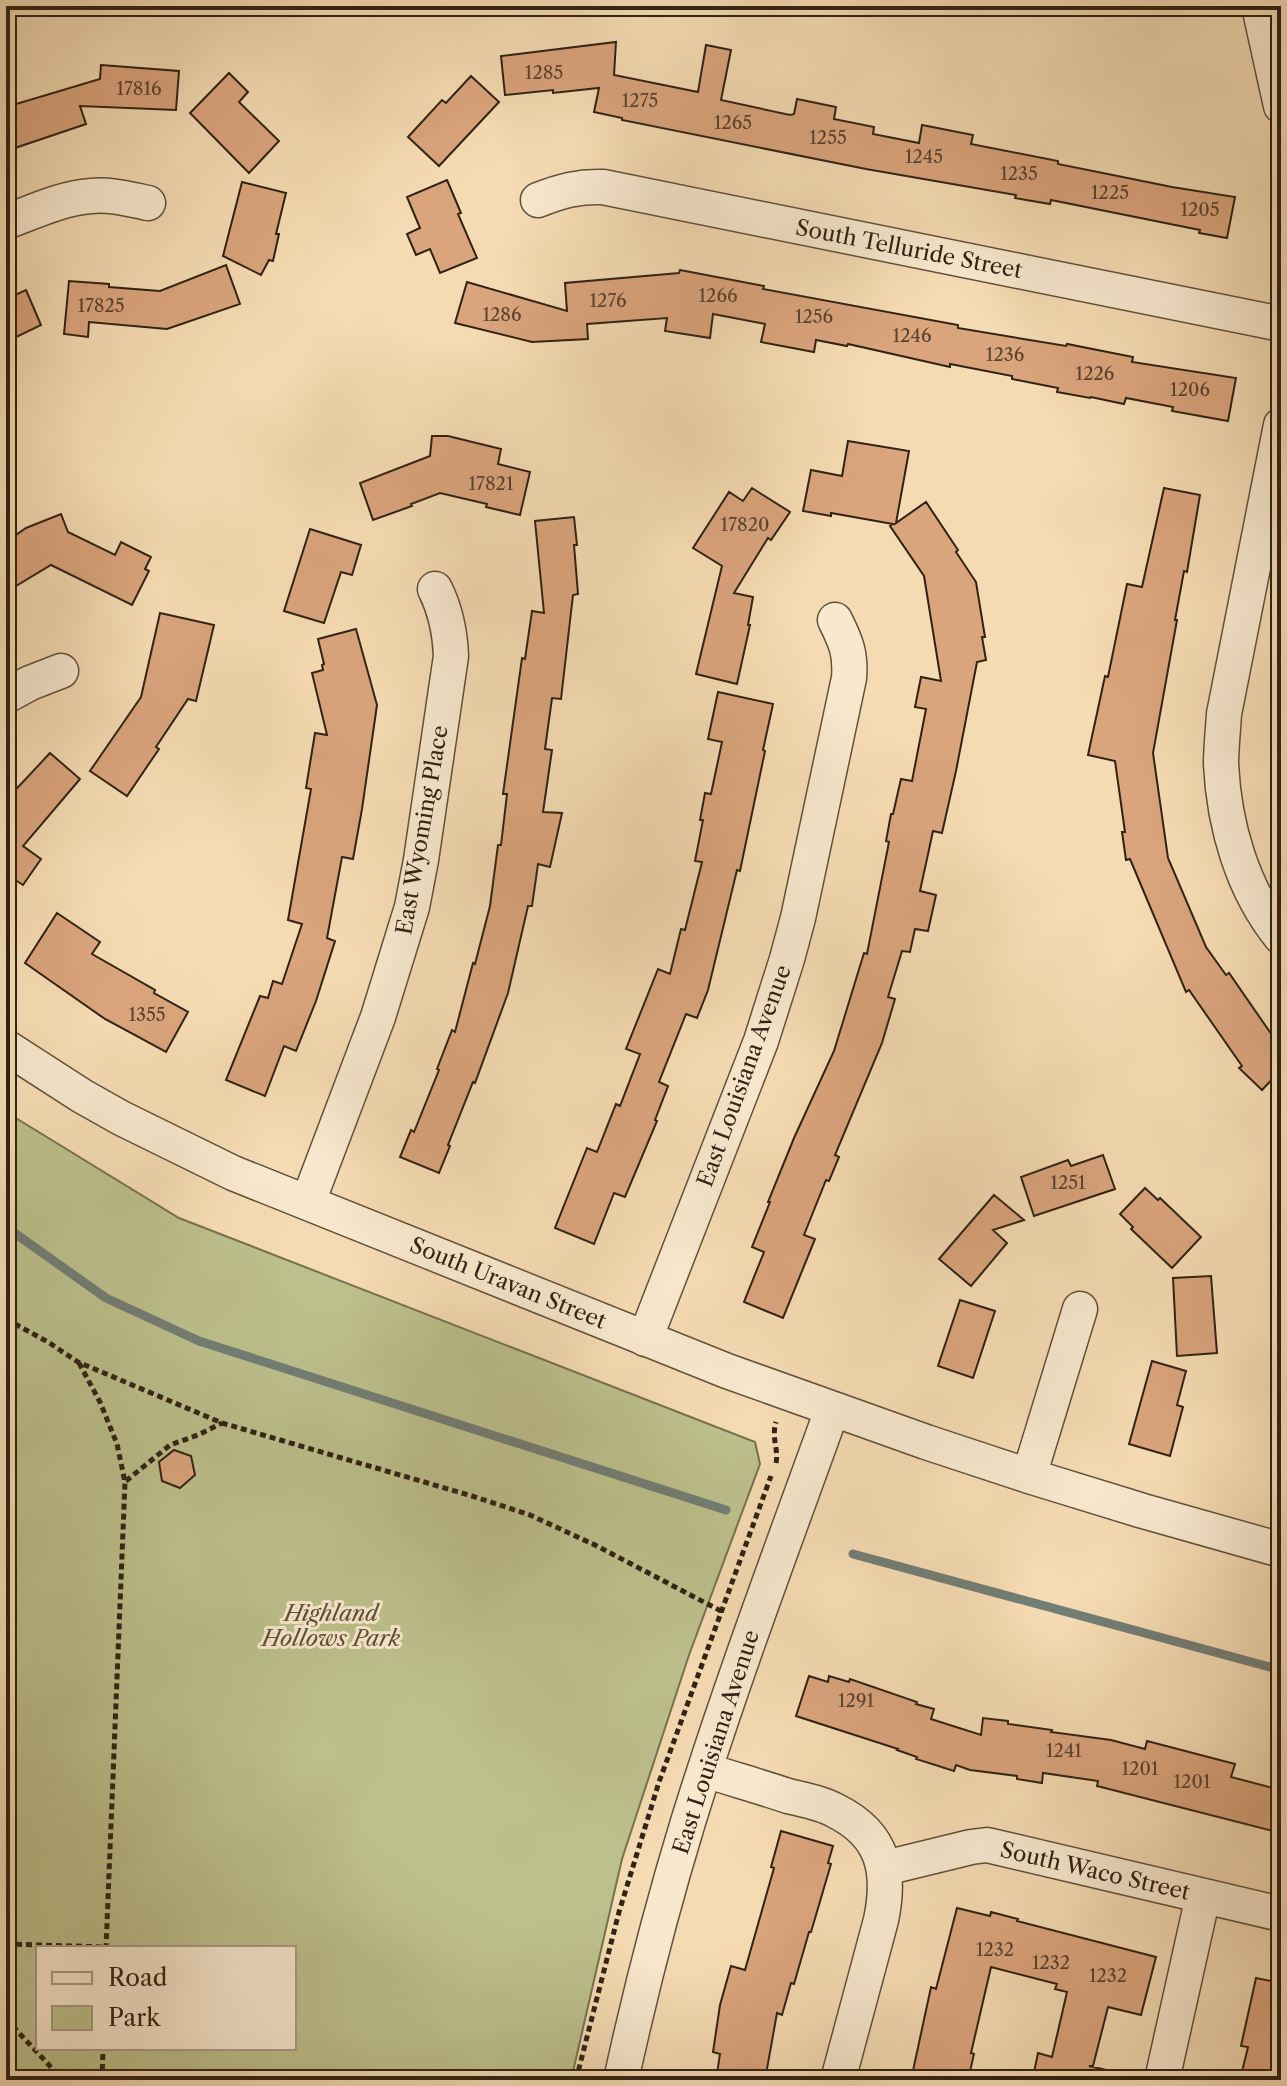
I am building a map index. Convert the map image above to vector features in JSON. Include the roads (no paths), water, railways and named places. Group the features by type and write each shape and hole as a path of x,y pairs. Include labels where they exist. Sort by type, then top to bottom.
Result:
{"street":[{"path":"1259,6 1281,106"},
{"name":"South Telluride Street","path":"538,200 561,191 603,187 1281,324"},
{"path":"6,222 48,206 88,196 148,203"},
{"path":"1281,425 1224,714 1221,762 1232,840 1249,885 1281,937"},
{"name":"East Wyoming Place","path":"308,1202 378,1017 412,907 451,656 450,630 435,589"},
{"name":"East Louisiana Avenue","path":"645,1339 761,1041 791,945 849,678 847,645 835,620"},
{"path":"6,696 61,671"},
{"name":"South Uravan Street","path":"6,1047 121,1118 233,1173 645,1339 832,1410 1029,1476 1281,1550"},
{"path":"1029,1476 1080,1309"},
{"name":"East Louisiana Avenue","path":"621,2080 638,2002 688,1823 741,1662 832,1410"},
{"path":"705,1770 834,1809 857,1823 875,1844 885,1868 887,1894 838,2080"},
{"name":"South Waco Street","path":"885,1868 987,1845 1281,1914"},
{"path":"1162,2080 1203,1896"}],"waterway":[{"path":"6,1227 106,1298 199,1341 726,1510"},
{"path":"853,1554 1281,1670"}],"park label":[{"name":"Highland Hollows Park","path":"331,1626"}]}
